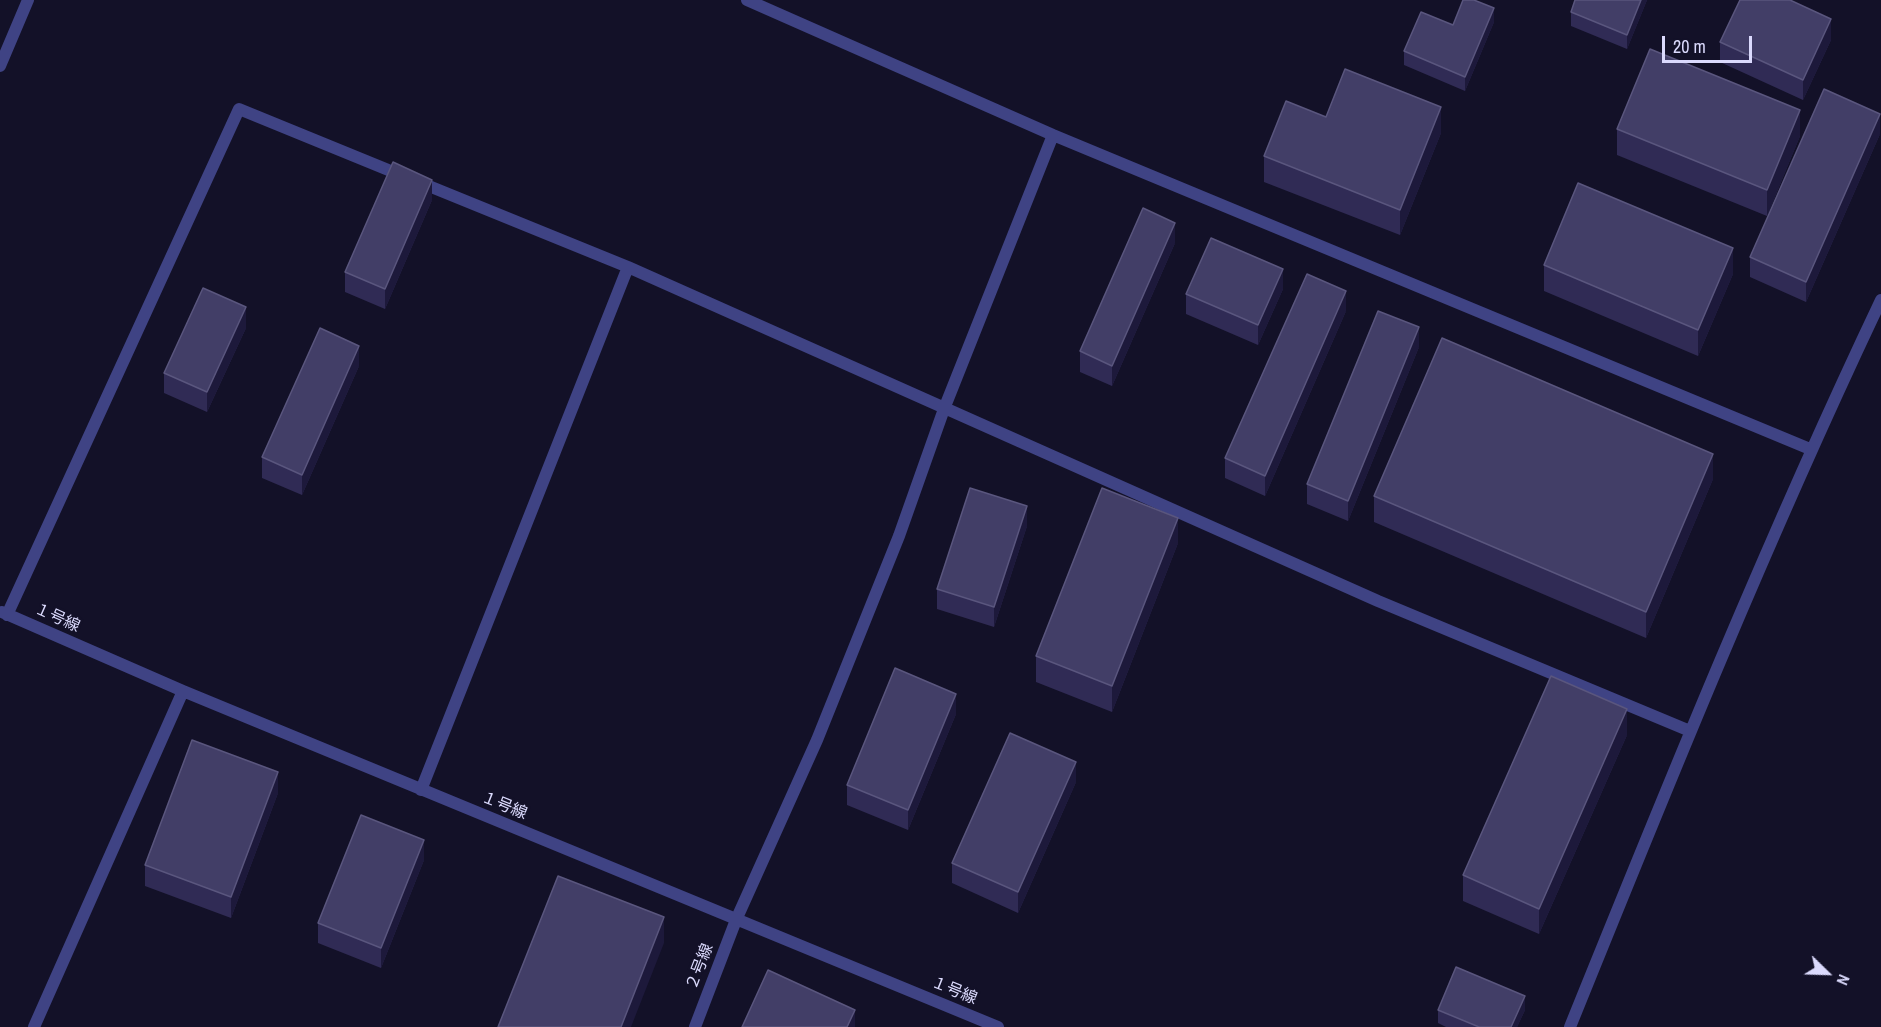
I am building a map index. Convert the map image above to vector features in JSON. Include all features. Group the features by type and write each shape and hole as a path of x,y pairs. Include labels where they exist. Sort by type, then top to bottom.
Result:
{"lane":[{"path":"0,66 28,0"},
{"path":"747,0 1053,135 1810,449"},
{"path":"4,613 239,109 628,267 1378,601 1690,731"},
{"name":"２号線","path":"695,1027 736,920 817,740 899,536 944,409 1053,135"},
{"path":"421,790 628,267"},
{"path":"1570,1027 1690,731 1810,449 1881,300"},
{"name":"１号線","path":"4,613 183,691 998,1027"},
{"path":"34,1027 183,691"}],"building":[{"path":"1463,0 1474,0 1494,8 1465,77 1404,51 1421,12 1453,25"},
{"path":"1575,0 1641,0 1627,35 1571,12"},
{"path":"1740,0 1790,0 1831,19 1803,80 1720,42"},
{"path":"1650,49 1800,110 1767,190 1617,129"},
{"path":"1345,69 1441,107 1400,210 1264,156 1286,101 1326,117"},
{"path":"1824,89 1880,114 1806,282 1750,257"},
{"path":"393,162 432,180 385,289 345,272"},
{"path":"1578,183 1733,248 1698,330 1544,265"},
{"path":"1143,208 1175,223 1112,366 1080,351"},
{"path":"1211,238 1283,269 1258,325 1186,294"},
{"path":"1307,274 1346,291 1265,476 1225,458"},
{"path":"203,288 246,307 207,392 164,373"},
{"path":"1378,311 1419,327 1348,501 1307,484"},
{"path":"320,328 359,346 302,475 262,457"},
{"path":"1442,338 1713,454 1646,612 1374,496"},
{"path":"970,488 1027,506 994,607 937,589"},
{"path":"1102,488 1178,518 1112,686 1036,656"},
{"path":"895,668 956,694 908,810 847,785"},
{"path":"1551,676 1627,709 1539,909 1463,875"},
{"path":"1010,733 1076,762 1018,892 952,863"},
{"path":"192,740 278,772 231,897 145,865"},
{"path":"361,815 424,840 381,948 318,923"},
{"path":"558,876 664,917 621,1027 498,1027"},
{"path":"1456,967 1525,996 1511,1027 1479,1027 1438,1010"},
{"path":"768,970 855,1010 847,1027 742,1027"}]}
